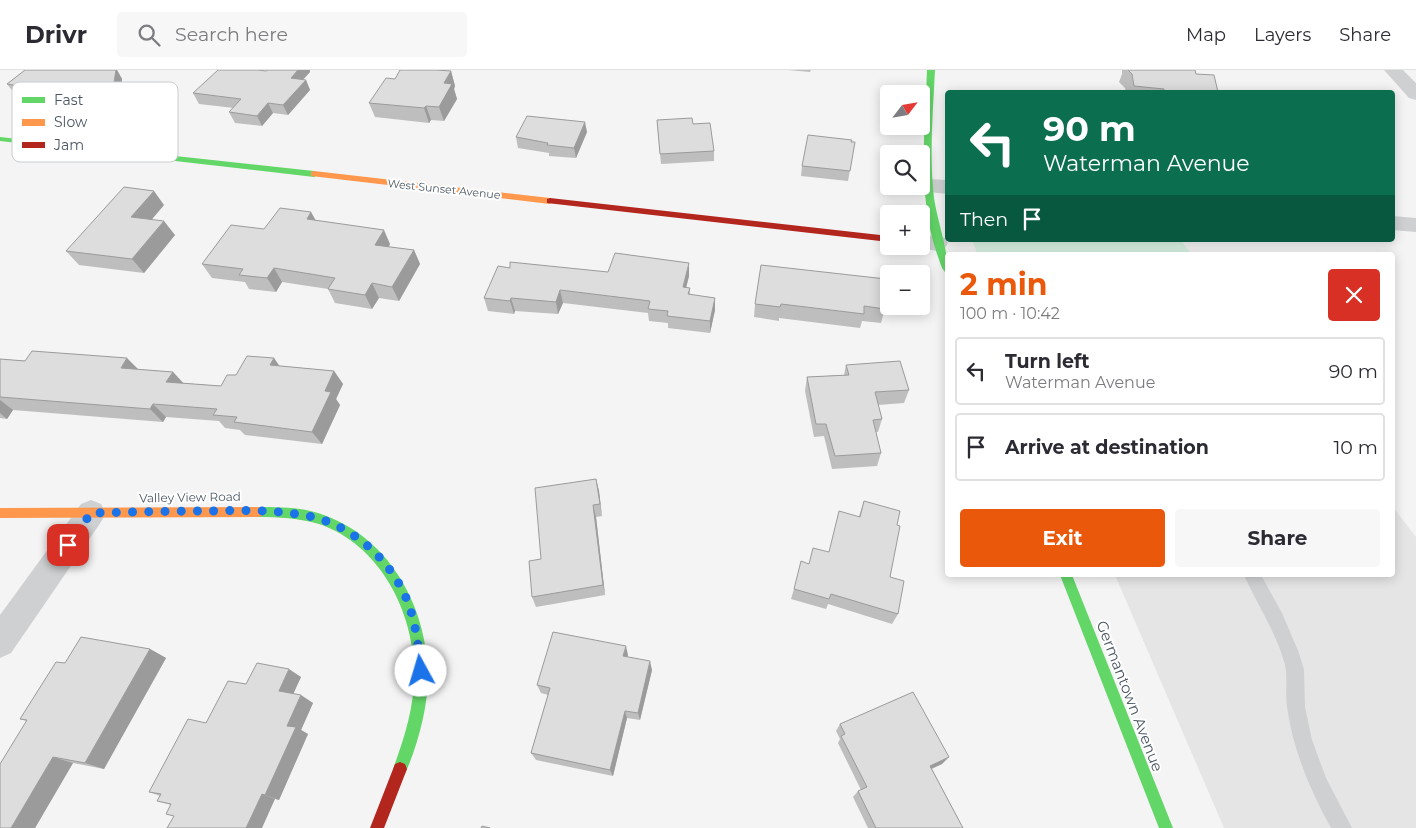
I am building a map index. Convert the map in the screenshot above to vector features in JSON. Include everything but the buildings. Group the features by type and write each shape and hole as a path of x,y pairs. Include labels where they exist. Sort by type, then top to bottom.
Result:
{"street":[{"path":"930,70 937,186 930,214"},
{"path":"1393,70 1416,94"},
{"name":"West Sunset Avenue","path":"178,159 880,238"},
{"path":"1395,223 1416,225"},
{"path":"930,244 945,266"},
{"name":"Valley View Road","path":"0,513 251,510 305,515 329,522 352,534 371,548 388,566 402,588 412,613 421,671 418,703 410,736 377,828"},
{"path":"0,642 91,513"},
{"name":"Germantown Avenue","path":"1067,577 1166,828"}],"lane":[{"path":"1253,577 1272,611 1294,667 1296,706 1303,746 1319,789 1342,828"}],"shaded area":[{"path":"1395,510 1416,537 1416,828 1224,828 1116,577 1395,577"}],"green space":[{"path":"973,242 1182,242 1190,252 977,252"}],"traffic: fast":[{"path":"931,70 928,172 933,221 945,263"},
{"path":"0,139 12,140"},
{"path":"178,159 314,174"},
{"path":"258,512 309,516 325,521 347,532 366,546 383,564 397,584 408,605 416,628 421,676 419,700 414,723 400,769"},
{"path":"1067,577 1166,828"}],"traffic: slow":[{"path":"314,174 550,201"},
{"path":"0,513 258,512"}],"traffic: jam":[{"path":"550,201 880,238"},
{"path":"377,828 400,769"}],"route":[{"path":"68,545 91,513 251,510 305,515 329,522 352,534 371,548 388,566 402,588 412,613 418,640 421,671"}]}
